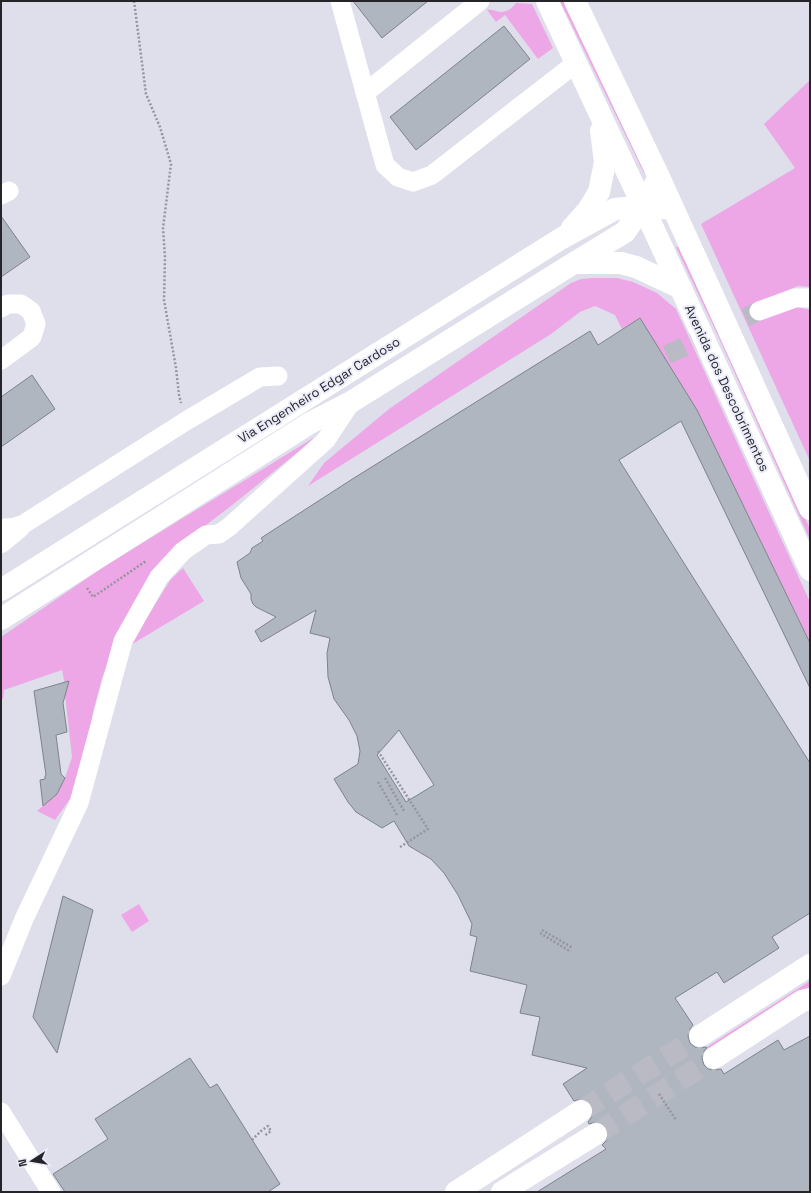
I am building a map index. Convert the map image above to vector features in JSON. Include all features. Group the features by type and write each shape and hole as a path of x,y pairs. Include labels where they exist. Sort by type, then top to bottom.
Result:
{"main road":[{"name":"Avenida dos Descobrimentos","path":"547,1 810,570"},
{"name":"Avenida dos Descobrimentos","path":"575,1 659,177 810,509"},
{"path":"562,238 588,210 600,192 605,162 598,110"},
{"path":"659,177 643,206 673,209"},
{"name":"Via Engenheiro Edgar Cardoso","path":"1,619 310,423 351,402 625,232 643,206"},
{"name":"Via Engenheiro Edgar Cardoso","path":"1,590 562,238 616,209 643,206"},
{"path":"574,263 621,263 636,267 680,288"},
{"path":"1,542 10,528"},
{"path":"700,1036 810,965"},
{"path":"714,1058 802,1001 810,999"},
{"path":"456,1192 581,1112"},
{"path":"502,1192 596,1134"}],"street":[{"path":"340,1 385,165 398,177 413,182 432,175 576,63"},
{"path":"365,92 480,1"},
{"path":"759,311 794,298 810,298"},
{"path":"1,308 8,304 21,304 31,311 36,324 32,337 1,360"},
{"path":"10,528 260,377 278,376"},
{"path":"1,976 24,919 79,803 123,641 159,577 183,551 206,536 219,534 230,527 326,440 351,402"},
{"path":"1,1112 50,1192"}],"path":[{"path":"134,1 146,94 160,127 171,164 163,228 165,257 164,300 176,368 179,395 186,421"},
{"path":"378,751 428,829 400,847"},
{"path":"385,778 404,810"},
{"path":"378,782 397,815"},
{"path":"542,930 573,948"},
{"path":"540,933 571,952"},
{"path":"659,1094 676,1120"},
{"path":"252,1140 268,1126 271,1131 264,1136"}],"shaded area":[{"path":"560,1 566,1 647,173 644,173"},
{"path":"516,3 532,4 553,48 538,59 505,15 496,22 487,10 501,12 506,11"},
{"path":"810,80 810,287 798,286 779,294 795,306 810,310 810,461 701,224 795,168 764,124"},
{"path":"676,247 678,247 723,337 810,529 810,540 719,338"},
{"path":"617,278 633,282 657,293 676,309 810,602 810,642 697,410 640,318 622,329 615,315 595,306 580,312 551,334 308,486 324,463 389,409 571,283 581,279"},
{"path":"323,432 180,545 149,581 132,606 102,678 93,712 87,749 70,799 55,820 37,811 57,794 65,778 72,757 65,695 66,690 62,670 4,690 3,699 1,700 1,637 105,566"},
{"path":"183,568 204,601 129,646 171,579"},
{"path":"139,904 149,921 132,932 121,915"},
{"path":"810,981 810,992 709,1051 707,1047"}],"building":[{"path":"353,1 428,1 382,38"},
{"path":"504,26 530,59 416,150 390,117"},
{"path":"1,216 30,257 1,277"},
{"path":"640,318 697,410 810,643 810,688 681,421 619,460 810,763 810,913 772,937 779,948 724,983 717,972 675,998 693,1025 689,1030 688,1036 690,1043 695,1047 707,1048 703,1052 702,1058 704,1065 708,1069 721,1069 724,1074 778,1040 784,1050 810,1036 810,1192 537,1192 606,1149 602,1145 607,1140 608,1134 606,1127 602,1123 596,1122 589,1124 588,1122 592,1117 593,1111 591,1104 587,1100 581,1099 574,1101 563,1084 587,1068 532,1055 540,1017 520,1013 527,985 470,971 477,937 470,935 472,924 458,895 444,873 431,859 409,846 394,821 382,828 356,812 334,779 358,764 360,751 357,736 349,720 334,699 328,677 327,653 330,638 310,633 316,610 261,642 255,631 276,617 253,604 251,594 241,578 237,562 250,553 252,548 263,541 261,538 354,478 590,331 598,345","holes":["399,730 434,785 406,802 377,755"]},
{"path":"32,375 55,409 1,447 1,397"},
{"path":"69,681 63,703 67,732 56,735 61,774 65,778 57,794 43,806 40,780 45,779 46,775 34,691"},
{"path":"63,896 93,910 57,1053 33,1017"},
{"path":"190,1058 210,1088 217,1084 280,1184 268,1192 65,1192 53,1174 108,1139 95,1119"}],"tunnel":[{"path":"667,355 759,311"},
{"path":"581,1111 700,1036"},
{"path":"596,1134 714,1058"}]}
